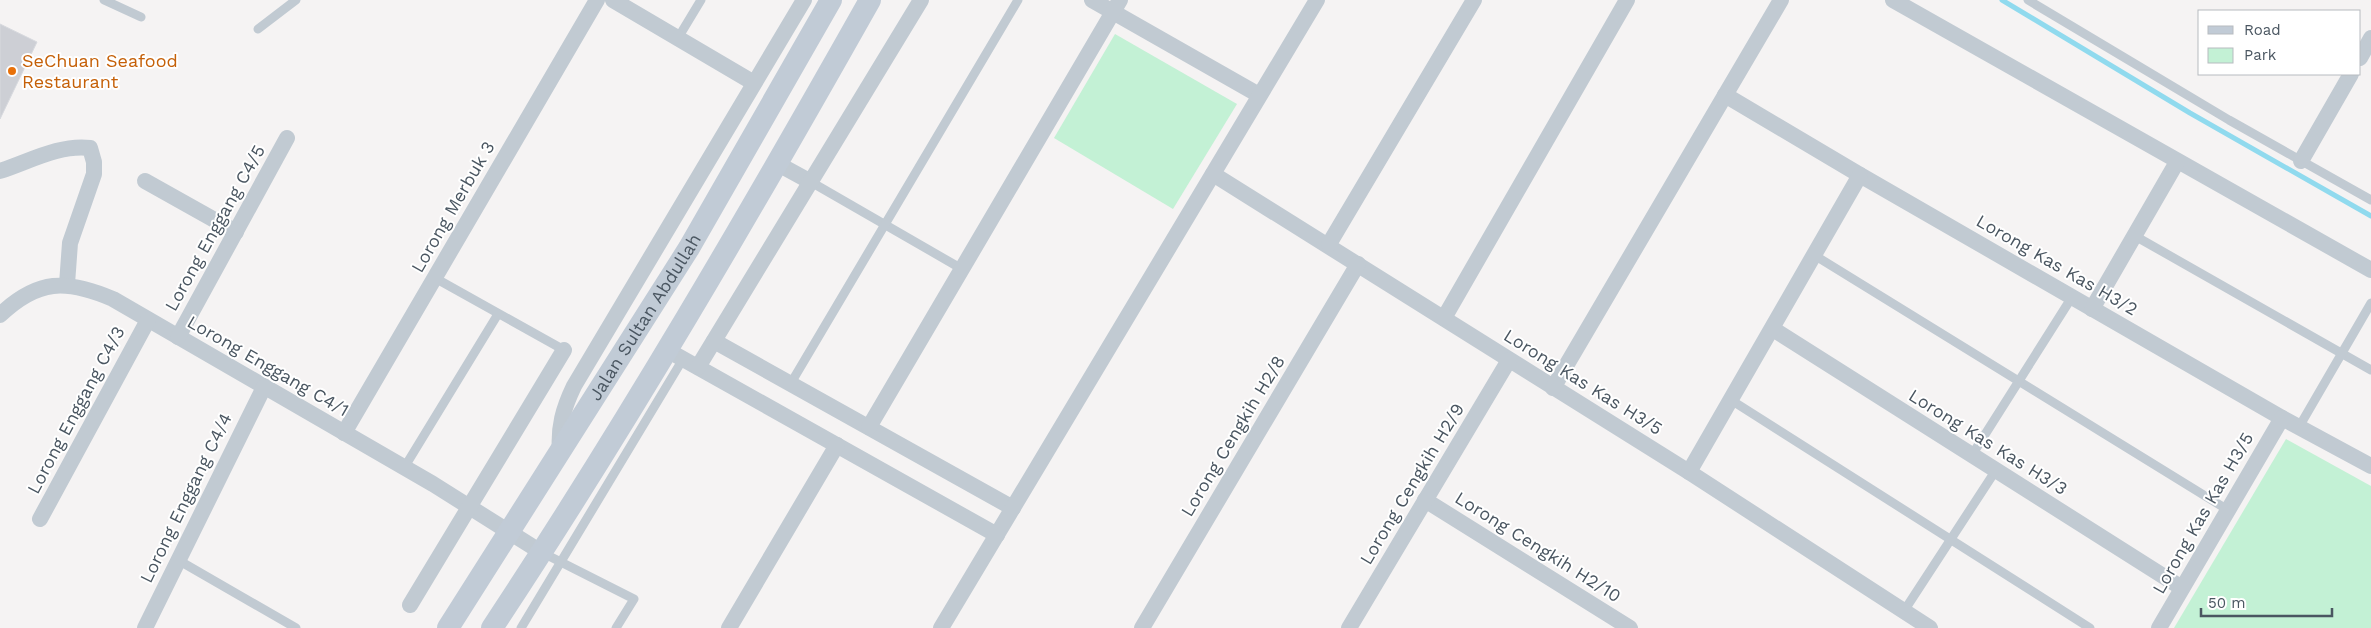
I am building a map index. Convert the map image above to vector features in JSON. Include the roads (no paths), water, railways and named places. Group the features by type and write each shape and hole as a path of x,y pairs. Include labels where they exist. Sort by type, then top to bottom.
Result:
{"main road":[{"name":"Jalan Sultan Abdullah","path":"448,628 688,248 831,0"},
{"name":"Jalan Sultan Abdullah","path":"492,628 675,354 870,0"}],"street":[{"name":"Lorong Merbuk 3","path":"344,433 597,0"},
{"path":"613,0 754,83"},
{"path":"560,452 558,434 562,411 574,386 804,0"},
{"path":"698,367 921,0"},
{"path":"1092,0 1117,6 1260,95"},
{"path":"942,628 1317,0"},
{"path":"1328,244 1474,0"},
{"path":"1444,318 1628,0"},
{"path":"1553,388 1781,0"},
{"path":"1893,0 2371,270"},
{"path":"869,427 1117,6"},
{"path":"2361,56 2371,38"},
{"path":"2301,161 2350,75"},
{"name":"Lorong Kas Kas H3/2","path":"1725,95 2282,418 2371,466"},
{"name":"Lorong Enggang C4/5","path":"178,337 287,138"},
{"path":"0,171 62,150 78,147 90,148 94,162 94,174 70,243 67,284"},
{"path":"2092,308 2177,162"},
{"path":"778,164 811,182"},
{"name":"Lorong Kas Kas H3/5","path":"1213,174 1328,244 1553,388 1689,472 1930,628"},
{"path":"1689,472 1773,330 1860,175"},
{"path":"145,181 236,232"},
{"name":"Lorong Cengkih H2/8","path":"1142,628 1358,264"},
{"name":"Lorong Enggang C4/1","path":"0,315 15,301 43,288 67,284 89,289 113,299 404,468 541,552"},
{"name":"Lorong Enggang C4/3","path":"40,519 148,320"},
{"name":"Lorong Kas Kas H3/3","path":"1773,330 2182,588"},
{"path":"714,341 1013,508"},
{"path":"410,605 564,350"},
{"path":"675,354 996,535"},
{"name":"Lorong Cengkih H2/9","path":"1349,628 1509,360"},
{"name":"Lorong Enggang C4/4","path":"145,628 264,387"},
{"name":"Lorong Kas Kas H3/5","path":"2159,628 2282,418"},
{"path":"729,628 837,445"},
{"name":"Lorong Cengkih H2/10","path":"1425,500 1630,628"}],"lane":[{"path":"104,0 141,17"},
{"path":"258,29 296,0"},
{"path":"678,38 701,0"},
{"path":"791,383 1018,0"},
{"path":"2028,0 2230,120 2371,200"},
{"path":"811,182 962,268"},
{"path":"2135,236 2371,370"},
{"path":"1814,256 2228,510"},
{"path":"435,278 564,350"},
{"path":"1972,455 2072,297"},
{"path":"2299,427 2371,303"},
{"path":"404,468 498,314"},
{"path":"521,628 561,562 675,354"},
{"path":"1732,400 2090,628"},
{"path":"1904,611 1996,470"},
{"path":"541,552 634,599 616,628"},
{"path":"178,560 296,628"}],"waterway":[{"path":"2002,0 2190,113 2371,216"}],"place":[{"name":"SeChuan Seafood Restaurant","path":"12,71"}]}
